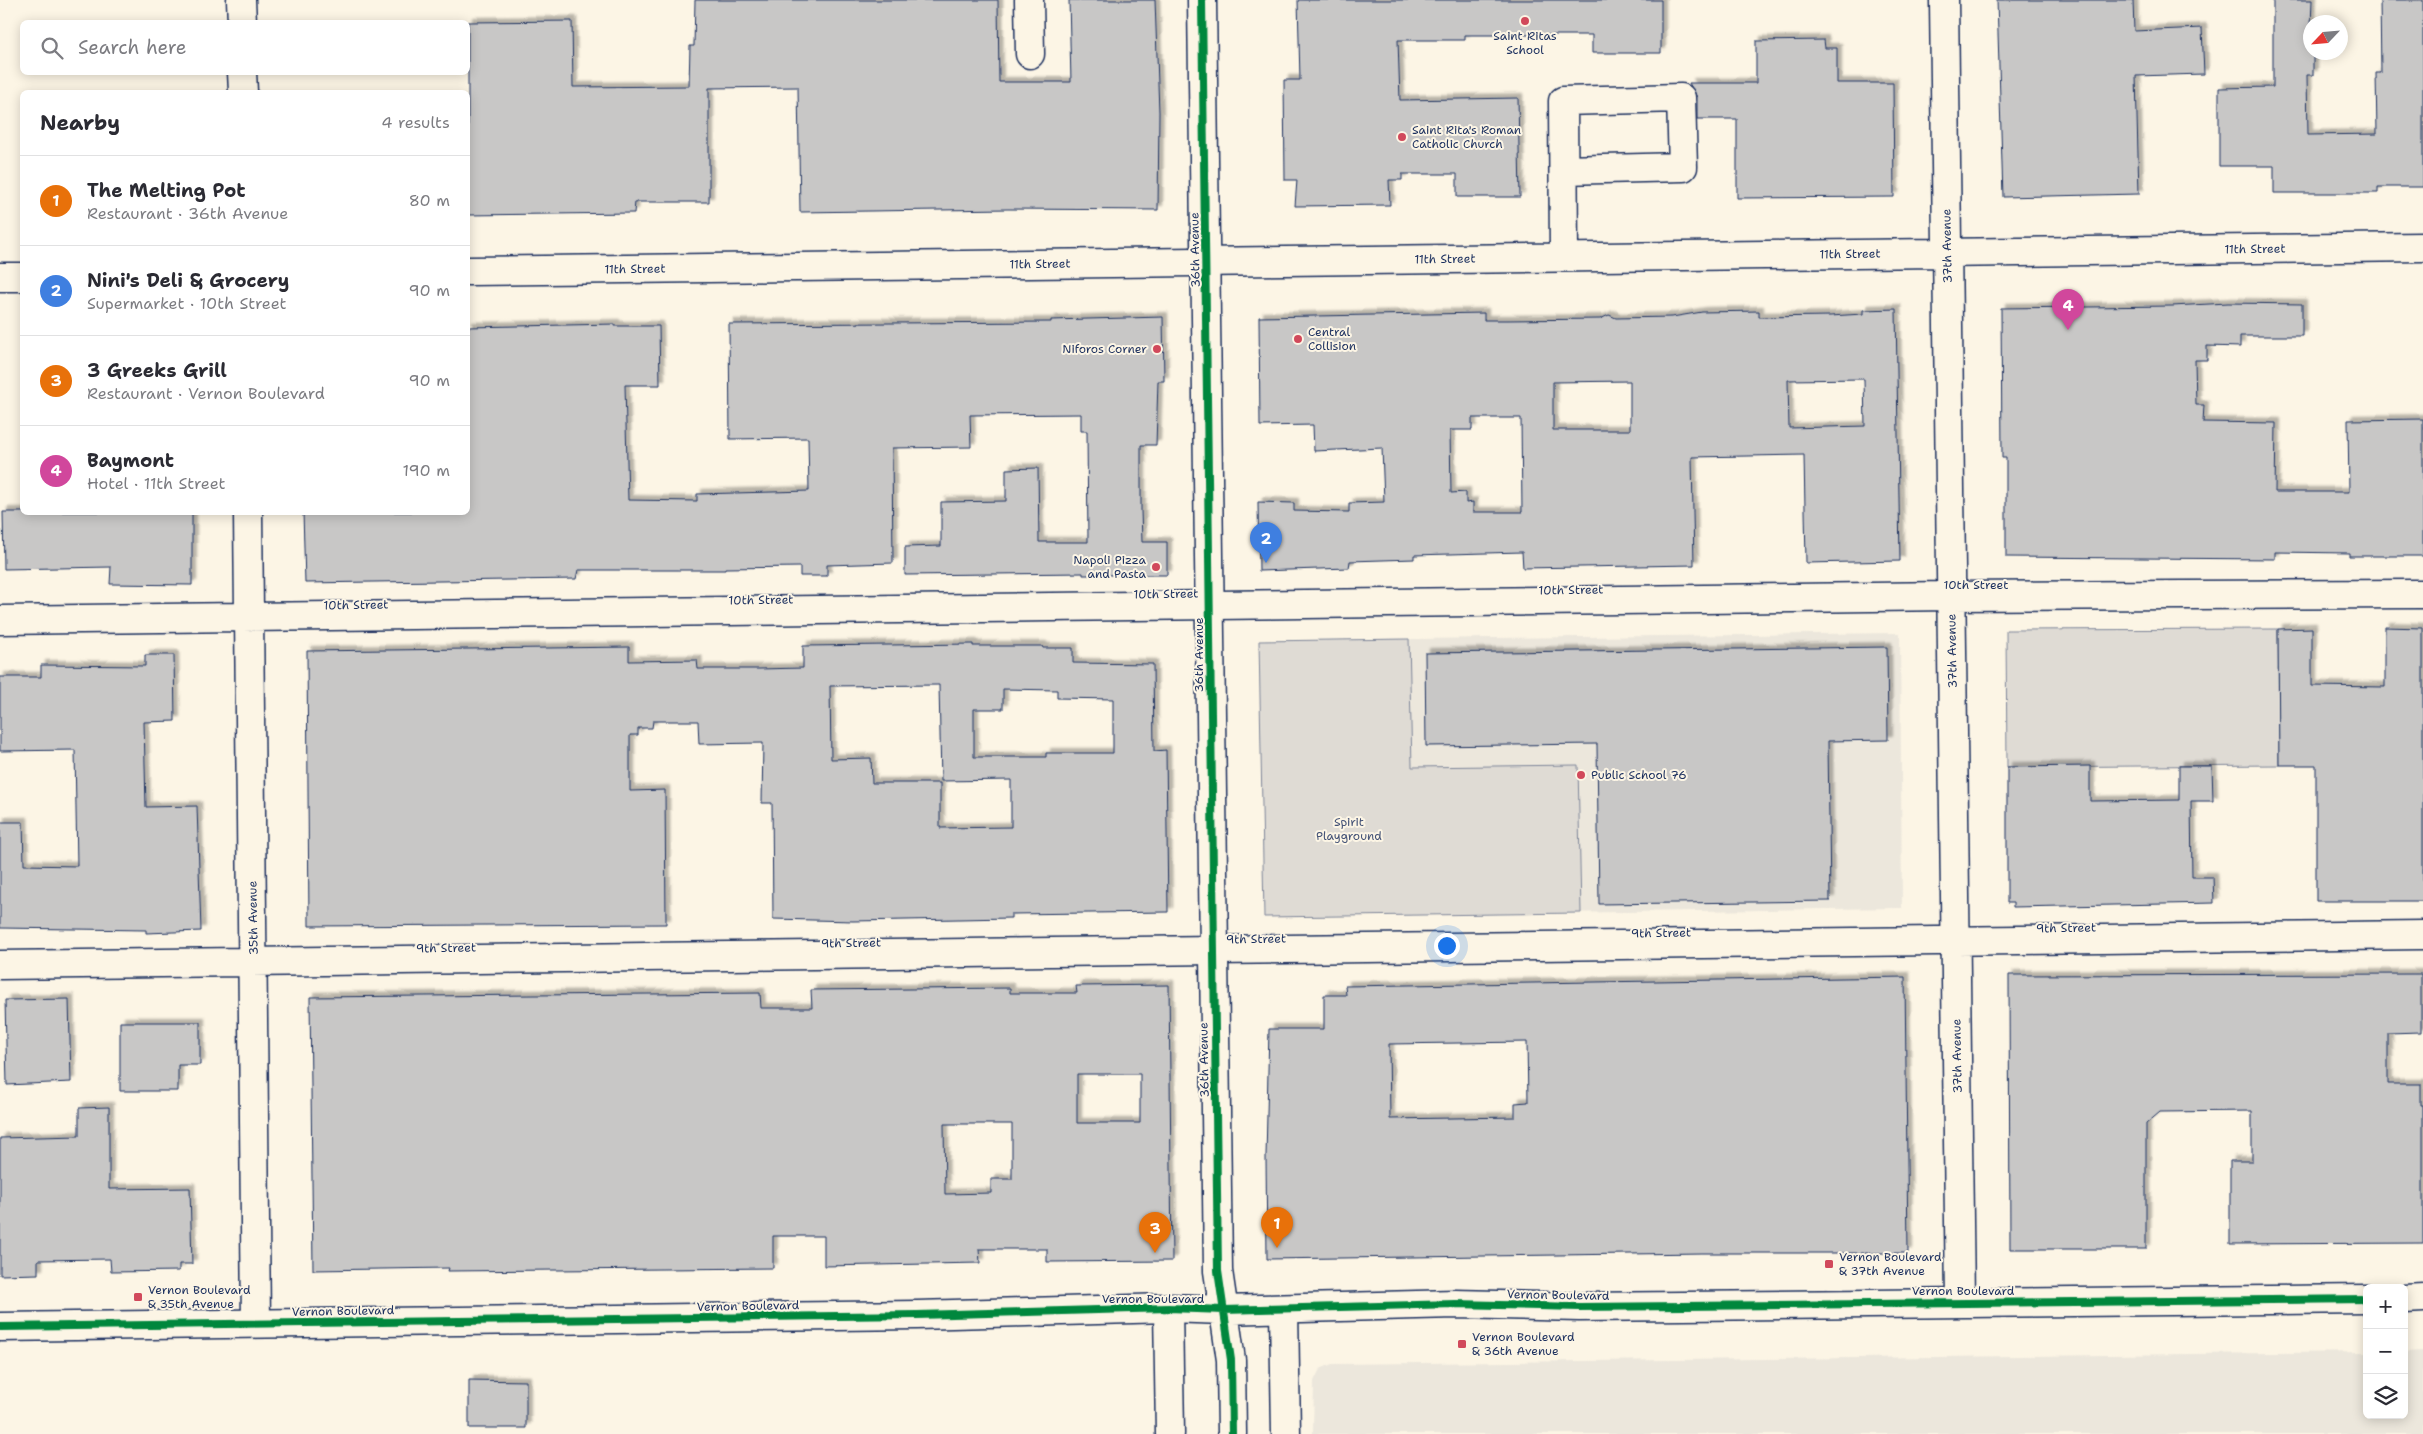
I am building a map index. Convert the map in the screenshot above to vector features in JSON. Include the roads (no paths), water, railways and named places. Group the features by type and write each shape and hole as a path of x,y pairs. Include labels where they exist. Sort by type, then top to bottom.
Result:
{"street":[{"path":"241,0 242,20"},
{"path":"1030,0 1030,54"},
{"name":"36th Avenue","path":"1202,0 1218,1271 1231,1360 1232,1434"},
{"name":"37th Avenue","path":"1944,0 1960,1302"},
{"path":"242,75 242,90"},
{"path":"1564,170 1683,167 1681,98 1563,101 1564,257"},
{"name":"11th Street","path":"470,271 2423,247"},
{"path":"0,277 20,276"},
{"name":"35th Avenue","path":"248,515 256,1323"},
{"name":"10th Street","path":"0,620 1951,596 2423,594"},
{"name":"9th Street","path":"0,965 2423,936"},
{"path":"2408,1299 2423,1298"},
{"name":"Vernon Boulevard","path":"0,1327 927,1314 1168,1308 1224,1310 1455,1304 1579,1307 2363,1299"},
{"path":"1168,1308 1170,1434"},
{"path":"1284,1309 1286,1434"}],"place":[{"name":"Saint Ritas School","path":"1525,21"},
{"name":"Saint Rita's Roman Catholic Church","path":"1402,137"},
{"name":"Baymont","path":"2068,330"},
{"name":"Central Collision","path":"1298,339"},
{"name":"Niforos Corner","path":"1157,349"},
{"name":"Nini's Deli & Grocery","path":"1266,563"},
{"name":"Napoli Pizza and Pasta","path":"1156,567"},
{"name":"Public School 76","path":"1581,775"},
{"name":"The Melting Pot","path":"1277,1248"},
{"name":"3 Greeks Grill","path":"1155,1253"},
{"name":"Vernon Boulevard & 37th Avenue","path":"1829,1264"},
{"name":"Vernon Boulevard & 35th Avenue","path":"138,1297"},
{"name":"Vernon Boulevard & 36th Avenue","path":"1462,1344"}],"park label":[{"name":"Spirit Playground","path":"1349,829"}]}
